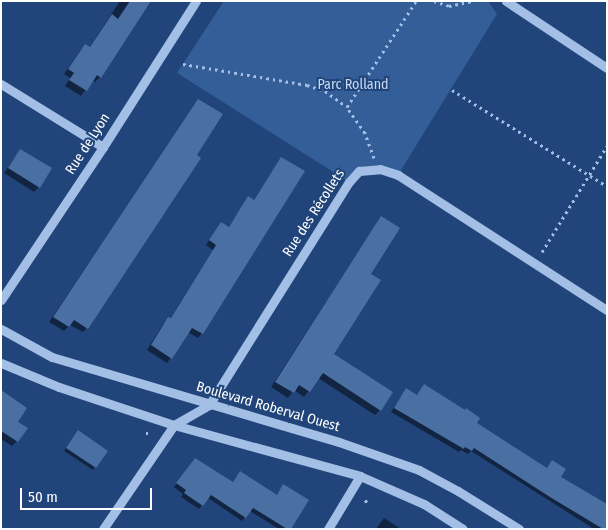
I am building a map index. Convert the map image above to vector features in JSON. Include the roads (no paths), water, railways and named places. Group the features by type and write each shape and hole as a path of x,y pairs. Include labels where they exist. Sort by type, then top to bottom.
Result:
{"street":[{"name":"Rue de Lyon","path":"1,300 103,147 196,1"},
{"path":"506,1 508,5 607,68"},
{"path":"1,84 103,147"},
{"name":"Rue des Récollets","path":"174,425 209,405 349,182 359,171 380,169 398,175 607,310"},
{"name":"Boulevard Roberval Ouest","path":"1,328 52,357 339,442 419,470 458,491 520,529"},
{"path":"1,363 59,387 174,425 360,476 424,504 463,529"},
{"path":"103,529 174,425"},
{"path":"328,529 360,476"}],"park label":[{"name":"Parc Rolland","path":"353,85"}]}
